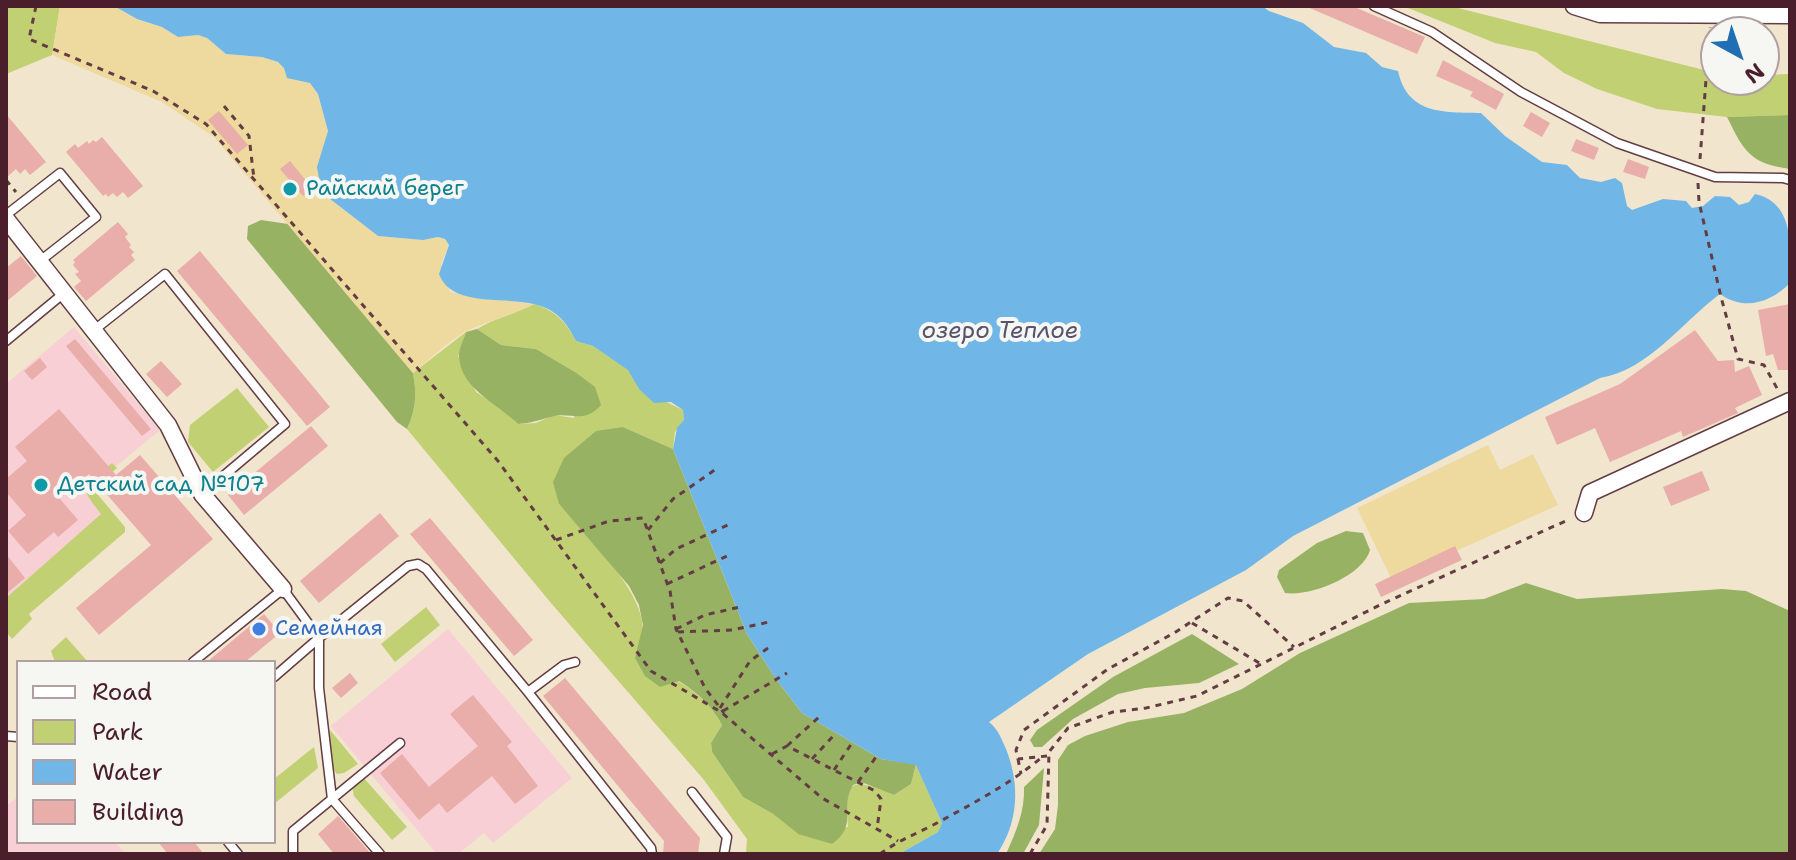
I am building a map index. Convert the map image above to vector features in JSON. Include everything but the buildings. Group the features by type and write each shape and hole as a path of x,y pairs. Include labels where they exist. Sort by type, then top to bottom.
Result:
{"street":[{"path":"1574,6 1600,14 1790,15"},
{"path":"6,217 168,425 202,494 283,589"},
{"path":"1584,513 1590,493 1788,402"}],"lane":[{"path":"1374,6 1432,32 1521,92 1617,143 1715,177 1790,180"},
{"path":"6,217 60,173 96,217 40,261"},
{"path":"93,331 165,274 285,424 202,494"},
{"path":"6,341 65,292"},
{"path":"276,675 408,566 418,564 426,569 528,692 651,848 652,854"},
{"path":"195,660 283,589 319,638 319,688 332,799 380,854"},
{"path":"528,692 564,665 575,662"},
{"path":"293,854 293,831 400,743"},
{"path":"692,792 727,837 724,854"}],"path":[{"path":"36,6 29,39 153,91 206,124 498,461 651,671 729,719 822,798 898,841"},
{"path":"1699,172 1704,96"},
{"path":"224,106 249,136 254,179"},
{"path":"6,180 24,201"},
{"path":"1698,189 1738,359 1764,365 1788,402"},
{"path":"648,530 673,499 719,467"},
{"path":"1030,854 1047,825 1049,755 1068,728 1113,712 1197,696 1384,603 1584,513"},
{"path":"556,540 609,521 643,518 667,584 677,630 705,688 729,719"},
{"path":"660,563 676,549 732,523"},
{"path":"667,584 729,555"},
{"path":"1021,774 1016,750 1024,730 1108,669 1228,598 1243,601 1294,647"},
{"path":"677,630 705,615 740,607"},
{"path":"677,630 732,630 769,622"},
{"path":"1191,622 1261,664"},
{"path":"722,709 750,661 772,645"},
{"path":"722,709 787,673"},
{"path":"771,754 787,746 819,717"},
{"path":"812,759 835,734"},
{"path":"834,770 852,743"},
{"path":"787,746 875,791 881,799 877,829"},
{"path":"1018,759 1049,755"},
{"path":"858,782 876,757"},
{"path":"880,854 898,841 932,826 1021,774 1042,757"},
{"path":"886,854 892,846"}],"shaded area":[{"path":"74,327 160,430 85,492 102,514 6,598 6,384"},
{"path":"448,629 572,778 493,843 484,833 458,854 437,854 331,726"},
{"path":"16,798 16,844 117,844 126,854 6,854 6,806"}],"green space":[{"path":"6,6 60,6 52,55 6,74"},
{"path":"1403,6 1450,6 1700,69 1700,96 1780,96 1780,74 1790,74 1790,115 1727,117 1657,109 1597,89 1564,73 1536,52 1495,43"},
{"path":"1790,115 1790,169 1765,163 1750,154 1727,117"},
{"path":"261,220 288,224 413,373 415,402 407,429 397,422 247,239 248,226"},
{"path":"534,304 559,318 576,341 593,346 629,370 639,389 683,410 684,421 675,432 673,449 623,427 559,504 608,560 638,607 642,630 635,658 684,685 705,702 722,725 711,743 712,752 743,797 773,814 798,834 848,827 848,799 853,786 859,784 894,795 911,784 916,764 942,823 938,832 899,854 746,854 747,839 704,780 551,603 407,429 415,402 413,373 466,332 458,356 476,392 505,411 518,424 536,423 554,415 574,418 575,372 536,349 501,345 477,329"},
{"path":"477,329 501,345 536,349 575,372 595,387 601,405 583,416 558,416 518,424 473,387 461,368 459,354 466,332"},
{"path":"237,388 269,427 213,472 188,442 190,425"},
{"path":"623,427 673,449 747,634 802,713 881,759 916,764 911,784 894,795 861,782 853,785 849,793 845,830 832,844 798,834 773,814 743,797 712,752 711,743 722,725 713,711 679,681 660,687 645,676 635,658 643,625 639,605 629,586 559,504 553,482 564,458 596,431"},
{"path":"112,463 117,468 93,489 125,527 125,532 29,614 32,619 12,639 6,632 6,598 101,514 88,496 86,486"},
{"path":"1346,531 1363,533 1370,550 1357,568 1321,588 1285,593 1277,577 1279,570 1317,543"},
{"path":"1526,583 1577,599 1722,589 1746,591 1790,611 1790,854 1039,854 1055,829 1058,760 1068,745 1128,722 1184,713 1242,689 1300,653 1409,603 1484,599"},
{"path":"426,607 440,625 395,662 381,644"},
{"path":"1192,634 1239,664 1199,683 1118,694 1073,719 1042,747 1034,747 1030,740 1037,730 1113,677"},
{"path":"66,637 86,660 54,660 51,651"},
{"path":"330,730 358,764 344,773 337,774 330,765"},
{"path":"314,747 318,768 276,802 276,777"},
{"path":"1044,768 1039,825 1023,854 1006,854 1021,813 1024,787"},
{"path":"363,777 407,827 392,840 354,796 352,786"}],"sand":[{"name":"Райский берег","path":"60,6 114,6 178,37 198,35 207,38 226,54 262,57 278,62 295,79 310,83 318,94 328,131 320,184 325,195 378,236 445,239 449,245 441,264 450,292 534,304 463,333 413,373 214,137 162,102 52,55"},
{"path":"1488,445 1500,470 1533,454 1558,505 1392,580 1357,508"}],"water":[{"name":"озеро Теплое","path":"114,6 1262,6 1303,23 1334,47 1366,53 1382,67 1398,71 1410,96 1429,108 1481,113 1505,136 1542,162 1567,165 1580,178 1601,182 1615,178 1622,183 1627,206 1632,210 1663,199 1686,201 1692,208 1703,206 1715,196 1730,197 1739,205 1749,202 1755,194 1768,199 1778,207 1788,229 1790,283 1774,296 1756,302 1738,302 1720,294 1664,344 1634,365 1600,378 1293,536 1246,570 1088,654 989,722 1006,749 1015,789 1010,829 997,854 899,854 938,832 942,823 916,765 881,759 802,713 776,679 747,634 673,449 677,428 684,420 683,410 671,402 654,403 639,389 628,370 593,346 576,341 564,321 553,312 525,302 474,298 459,294 447,286 439,274 449,245 445,239 378,236 325,195 317,167 328,131 318,94 310,83 287,78 278,62 262,57 226,54 207,38 198,35 178,37"}],"place":[{"name":"Райский берег","path":"290,189"},
{"name":"Детский сад №107","path":"41,485"},
{"name":"Семейная","path":"259,629"}]}
